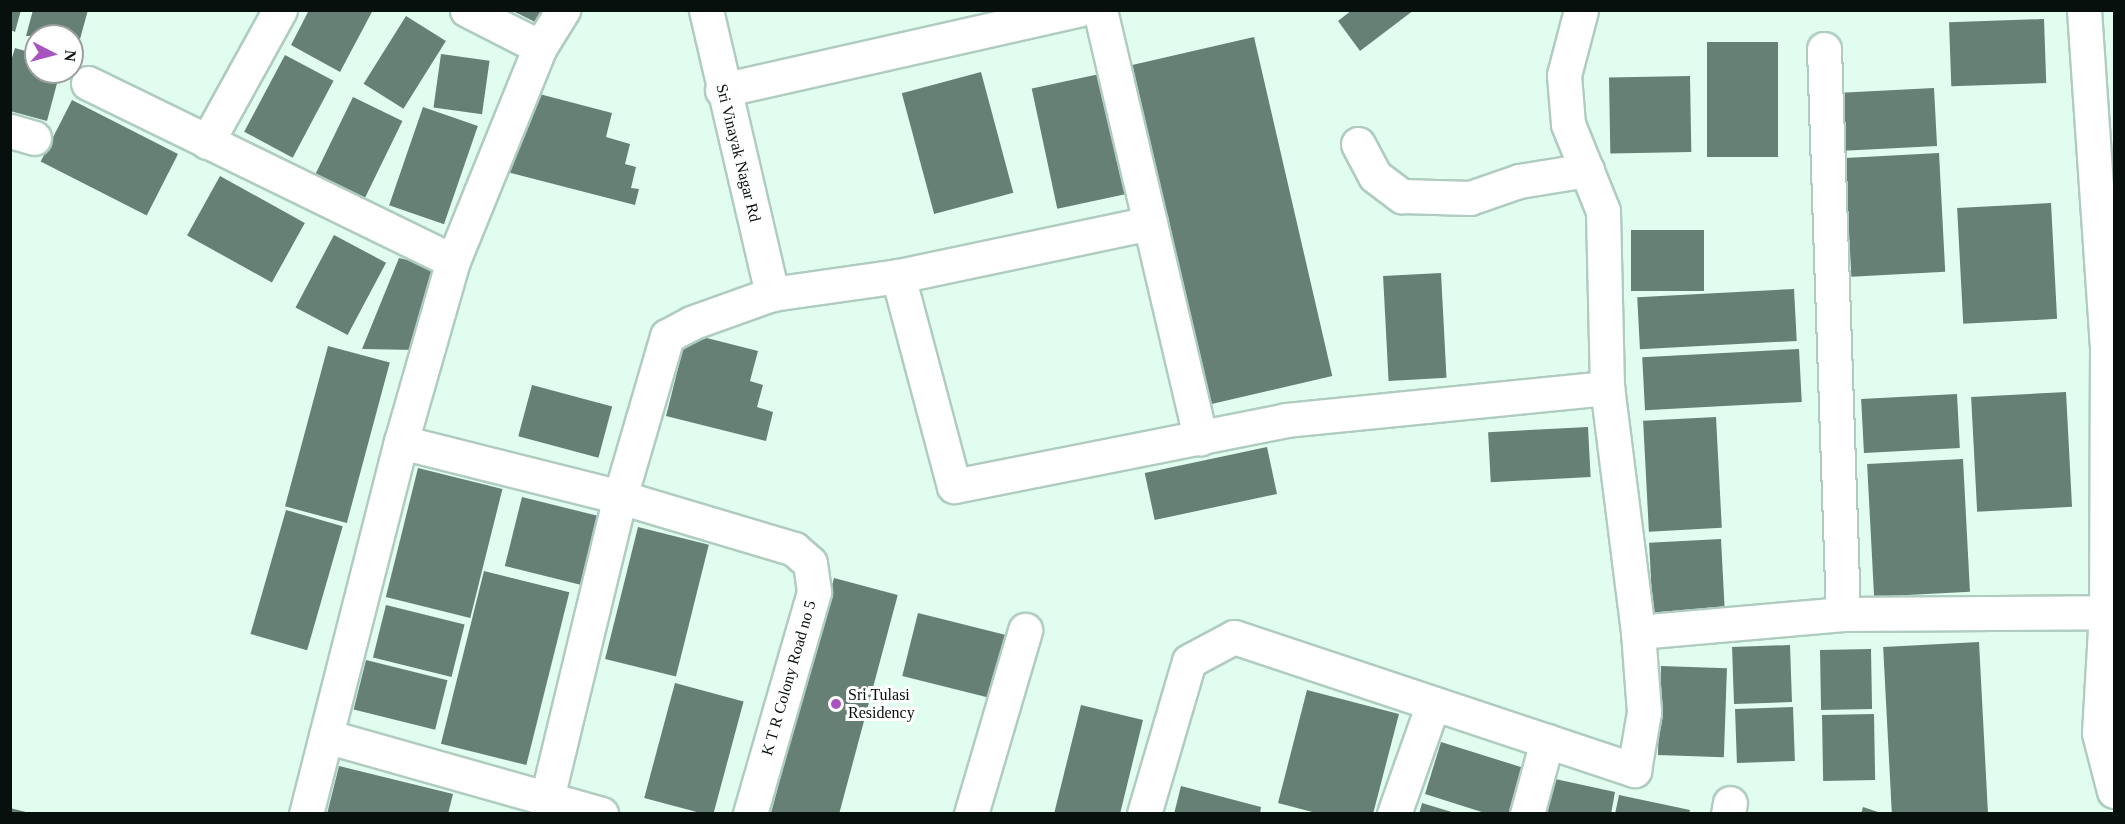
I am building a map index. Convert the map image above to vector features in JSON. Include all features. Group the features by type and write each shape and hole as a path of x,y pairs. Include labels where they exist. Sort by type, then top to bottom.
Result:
{"street":[{"path":"207,142 280,10"},
{"path":"467,10 540,47"},
{"path":"306,813 401,442 453,261 540,47 562,10"},
{"name":"Sri Vinayak Nagar Rd","path":"706,10 722,90 772,294"},
{"path":"722,90 1078,10"},
{"path":"1100,10 1200,438"},
{"path":"1144,813 1190,662 1234,637 1634,770 1644,712 1638,632 1607,388 1603,211 1568,124 1564,75 1581,10"},
{"path":"2084,10 2102,131 2111,347 2106,612 2099,733 2115,791"},
{"path":"1824,49 1843,614"},
{"path":"88,83 453,261"},
{"path":"1358,144 1375,176 1402,196 1470,198 1519,181 1587,170"},
{"path":"547,798 620,497 667,336 691,322 772,294 897,276 1150,223"},
{"path":"897,276 954,486 1286,420 1607,388"},
{"path":"401,442 620,497"},
{"name":"K T R Colony Road no 5","path":"620,497 795,549 810,563 814,592 750,813"},
{"path":"1638,632 1843,614 2106,612"},
{"path":"971,813 1025,630"},
{"path":"1394,813 1433,704"},
{"path":"326,736 600,813"},
{"path":"1527,813 1547,741"}],"building":[{"path":"10,10 21,10 15,32 10,30"},
{"path":"33,10 88,10 84,25 29,24"},
{"path":"309,10 373,10 340,72 291,45"},
{"path":"511,10 541,10 535,22"},
{"path":"1352,10 1414,10 1360,51 1338,21"},
{"path":"406,16 446,41 403,109 364,84"},
{"path":"2044,19 2046,83 1951,86 1949,22"},
{"path":"1254,37 1332,376 1210,404 1132,65"},
{"path":"1707,42 1778,42 1778,157 1707,157"},
{"path":"15,48 24,51 24,84 57,84 47,121 10,111 10,64"},
{"path":"441,54 490,61 482,114 433,107"},
{"path":"285,55 334,81 293,158 244,132"},
{"path":"981,72 1013,193 934,214 902,93"},
{"path":"1109,72 1135,192 1057,209 1032,88"},
{"path":"1690,76 1691,152 1610,153 1609,77"},
{"path":"1934,88 1937,146 1844,151 1841,93"},
{"path":"528,91 612,113 606,137 630,144 625,164 636,167 631,188 639,189 635,205 507,172"},
{"path":"353,97 402,121 364,199 315,175"},
{"path":"72,100 178,154 147,216 41,161"},
{"path":"423,107 478,126 444,224 389,205"},
{"path":"1939,153 1945,272 1851,277 1845,158"},
{"path":"220,176 305,223 272,283 187,235"},
{"path":"2051,203 2057,319 1963,324 1957,208"},
{"path":"1631,230 1704,230 1704,291 1631,291"},
{"path":"334,235 386,263 348,335 296,307"},
{"path":"399,258 437,267 416,350 362,349"},
{"path":"1441,273 1446,378 1389,381 1383,276"},
{"path":"1794,289 1797,341 1640,349 1637,297"},
{"path":"687,333 758,351 750,381 763,385 757,407 773,412 766,441 666,416"},
{"path":"328,346 390,363 347,523 285,506"},
{"path":"1799,349 1802,402 1645,410 1642,357"},
{"path":"532,385 612,406 598,458 518,436"},
{"path":"2066,392 2072,507 1977,512 1971,397"},
{"path":"1957,394 1960,448 1864,453 1861,399"},
{"path":"1716,417 1722,528 1649,532 1643,421"},
{"path":"1588,427 1591,477 1491,482 1488,432"},
{"path":"1267,447 1277,494 1155,520 1145,473"},
{"path":"1963,459 1970,592 1874,597 1867,464"},
{"path":"418,468 502,489 470,618 386,597"},
{"path":"522,497 601,517 583,585 505,566"},
{"path":"286,510 343,526 307,650 250,634"},
{"path":"638,527 709,545 676,677 605,659"},
{"path":"1721,539 1725,611 1653,615 1649,543"},
{"path":"484,571 569,592 526,765 441,744"},
{"name":"Sri Tulasi Residency","path":"834,578 898,595 839,814 771,814"},
{"path":"386,605 465,625 452,677 373,657"},
{"path":"918,613 1018,638 1002,701 902,676"},
{"path":"1979,642 1988,814 1892,814 1883,647"},
{"path":"1790,645 1792,702 1734,704 1732,647"},
{"path":"1871,649 1872,709 1821,710 1820,650"},
{"path":"366,660 448,680 435,730 354,709"},
{"path":"1661,666 1727,668 1724,757 1658,755"},
{"path":"675,683 744,701 713,814 704,814 644,798"},
{"path":"1307,690 1399,714 1373,814 1320,814 1278,803"},
{"path":"1081,705 1143,720 1120,814 1054,814"},
{"path":"1793,707 1795,761 1737,763 1735,709"},
{"path":"1874,714 1875,780 1823,781 1822,715"},
{"path":"1441,742 1524,768 1510,814 1488,814 1425,794"},
{"path":"339,766 453,794 448,814 327,814"},
{"path":"1546,777 1615,792 1611,814 1538,814"},
{"path":"1181,786 1261,807 1260,814 1174,814"},
{"path":"1619,795 1690,810 1689,814 1615,814"},
{"path":"1422,803 1455,813 1455,814 1419,814"},
{"path":"1863,807 1881,813 1881,814 1861,814"},
{"path":"10,808 30,813 10,814"}],"place":[{"name":"Sri Tulasi Residency","path":"836,704"}]}
